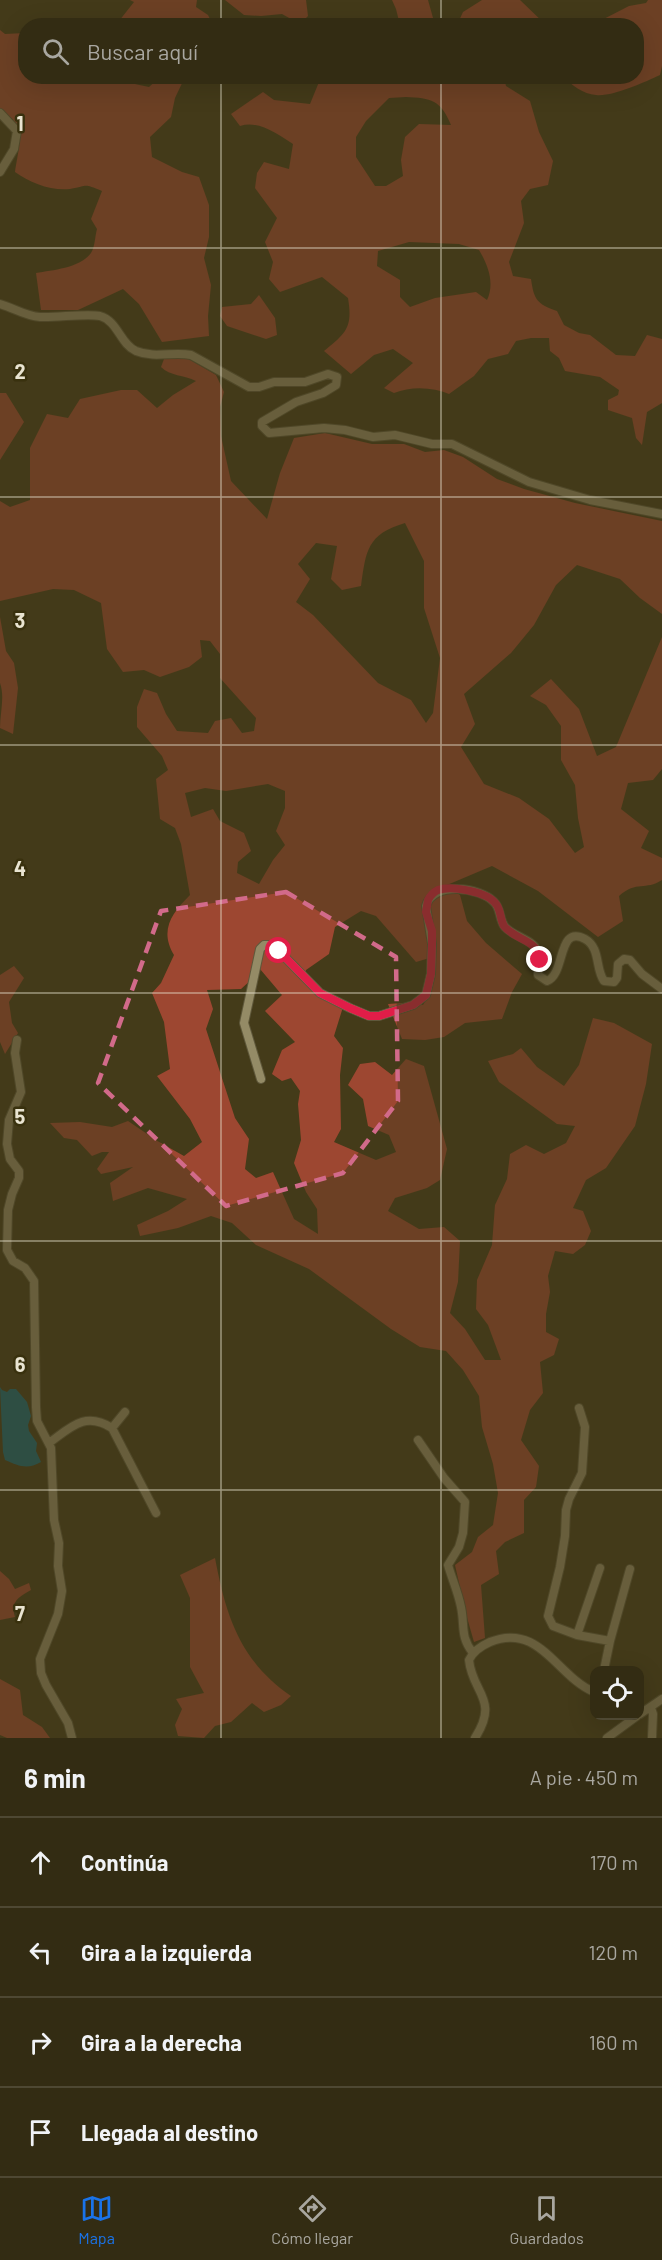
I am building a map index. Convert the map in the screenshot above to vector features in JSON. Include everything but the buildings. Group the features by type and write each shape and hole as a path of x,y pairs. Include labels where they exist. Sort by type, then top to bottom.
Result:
{"street":[{"path":"0,113 17,129 17,138 14,149 0,172"},
{"path":"0,304 32,316 102,317 112,323 119,336 138,352 157,356 192,355 249,387 259,387 274,382 305,382 328,374 337,377 336,385 330,389 296,402 262,422 262,426 269,433 324,428 345,430 373,437 394,435 432,444 452,444 530,482 567,494 662,514"},
{"path":"261,1079 244,1023 260,949 264,945 270,945 279,951 320,993 369,1016 379,1016 413,1005 423,999 429,987 432,944 426,906 428,900 438,890 471,892 491,898 497,904 504,926 536,948 539,954 538,975 542,979 547,981 555,975 559,969 562,949 572,937 578,937 586,939 592,946 604,981 614,982 617,978 618,964 624,959 630,960 642,974 662,989"},
{"path":"17,1040 15,1053 21,1092 7,1129 10,1159 19,1171 19,1178 8,1210 7,1250 13,1261 25,1268 34,1281 37,1421 49,1443 62,1591 58,1614 40,1659 46,1685 68,1723 72,1738"},
{"path":"579,1408 585,1427 582,1473 566,1509 560,1567 548,1616 553,1626 577,1635 610,1641"},
{"path":"112,1428 125,1412"},
{"path":"49,1443 78,1422 90,1419 112,1428 156,1513"},
{"path":"418,1440 444,1478 465,1502 463,1533 459,1546 448,1564 460,1605 463,1635 473,1653"},
{"path":"577,1635 600,1568"},
{"path":"605,1666 630,1569"},
{"path":"475,1738 483,1726 485,1704 469,1660 477,1649 498,1640 526,1640 543,1650 579,1684 590,1690"},
{"path":"644,1710 662,1700"},
{"path":"644,1712 653,1714 652,1738"},
{"path":"607,1738 630,1720"}],"highlighted area":[{"path":"286,892 396,957 398,1101 343,1173 226,1206 98,1083 161,911"}],"shaded area":[{"path":"130,0 197,0 196,7 210,18 121,18 134,2"},
{"path":"225,0 306,0 308,16 289,18 282,14 244,15"},
{"path":"392,0 428,0 433,18 398,18"},
{"path":"482,0 520,0 539,18 460,18 463,12"},
{"path":"648,0 662,0 662,66 660,75 644,82 644,18 606,18 629,6 646,3"},
{"path":"0,30 5,34 18,33 18,84 135,84 149,87 152,84 182,84 175,98 171,117 150,137 152,157 182,172 199,177 209,205 209,237 204,258 211,285 209,336 162,342 139,304 123,289 78,310 41,310 36,273 73,265 91,253 97,229 91,219 102,191 86,186 70,189 48,187 27,180 15,172 20,142 19,131 0,110"},
{"path":"318,84 506,84 530,101 539,132 553,161 548,185 530,189 521,201 524,223 509,262 513,276 531,279 535,297 545,306 557,311 564,325 579,333 590,335 616,355 635,356 647,335 662,339 662,403 647,412 642,445 636,438 632,418 608,410 608,400 618,395 619,390 600,377 565,371 559,358 550,351 549,338 516,341 508,354 488,359 474,376 449,394 422,388 394,393 384,388 413,363 393,349 374,355 351,374 324,351 346,329 349,316 348,298 322,277 280,292 269,279 273,262 265,242 277,218 255,188 257,173 264,162 289,169 293,144 261,126 240,126 231,114 263,92 274,100 310,104","holes":["389,98 422,98 439,105 451,125 419,124 405,137 401,160 403,176 386,186 375,186 356,157 356,137 366,121","409,242 459,244 479,250 489,274 490,287 487,300 476,292 435,298 410,307 400,297 400,280 377,266 378,251"]},
{"path":"572,84 638,84 603,95 591,94"},
{"path":"259,295 275,318 277,335 266,339 227,326 220,316 222,307 251,304"},
{"path":"185,357 216,375 224,392 220,407 221,436 231,481 267,519 280,473 294,438 325,433 372,444 404,444 425,452 444,450 463,457 497,479 524,489 575,503 662,521 662,614 620,579 577,565 556,585 534,625 511,653 464,694 475,724 461,747 484,784 519,798 549,819 575,853 584,847 575,785 561,760 561,726 546,705 530,696 551,679 579,709 597,756 616,747 662,637 662,769 653,780 628,783 621,809 649,831 641,848 662,858 662,880 651,885 631,888 619,896 623,921 598,937 538,891 492,866 447,885 460,895 467,921 486,943 522,974 512,992 502,1019 465,1023 444,1037 425,1040 402,1039 388,1004 416,1002 423,1005 432,982 433,957 416,962 376,916 361,911 335,927 329,954 306,970 303,980 343,1007 334,1036 343,1048 340,1075 341,1129 334,1142 376,1160 396,1152 389,1135 368,1126 363,1099 348,1085 360,1064 375,1062 392,1075 406,1059 424,1066 447,1149 440,1180 427,1188 395,1198 388,1211 419,1229 444,1227 460,1241 458,1282 450,1313 465,1329 485,1360 501,1360 488,1325 476,1309 477,1280 492,1245 495,1205 507,1179 510,1154 526,1145 544,1154 566,1143 575,1126 557,1124 499,1082 488,1061 513,1054 521,1048 537,1067 564,1086 579,1065 593,1018 614,1023 652,1044 646,1084 635,1126 606,1168 586,1180 573,1208 583,1211 591,1231 585,1245 573,1254 555,1251 548,1276 550,1292 546,1332 559,1339 554,1355 540,1362 543,1393 530,1410 521,1440 539,1466 536,1487 524,1500 524,1533 505,1542 496,1551 499,1574 481,1585 485,1638 474,1642 455,1565 472,1552 478,1537 493,1525 498,1493 493,1464 482,1427 479,1396 463,1370 446,1351 420,1347 391,1329 309,1269 256,1245 232,1223 211,1216 178,1228 140,1236 137,1225 168,1211 187,1199 148,1188 113,1201 110,1183 133,1167 101,1174 97,1169 109,1152 92,1156 77,1140 64,1138 50,1123 80,1122 112,1127 128,1121 184,1156 202,1142 190,1119 157,1076 170,1069 164,1022 152,993 161,983 174,955 168,938 170,922 178,908 190,895 181,844 175,828 160,819 156,779 168,770 162,756 137,727 137,707 144,689 157,693 166,714 177,731 208,733 215,721 231,718 242,733 254,731 256,718 220,678 220,654 210,641 200,640 202,657 189,667 160,677 144,670 123,672 107,649 101,603 74,590 53,589 0,601 0,501 10,507 30,500 30,448 47,414 68,418 80,399 121,390 137,390 157,408 196,381 165,370 161,367 164,359","holes":["405,523 424,561 424,608 440,658 433,713 426,723 411,700 378,683 313,615 296,602 310,579 298,564 316,543 337,546 331,579 342,590 361,586 367,554 371,546 383,533","268,784 285,791 285,808 276,831 285,845 259,884 237,873 238,862 251,851 244,833 220,821 213,809 191,817 185,793 205,788 226,791","262,952 260,969 282,995 265,1011 295,1042 282,1050 272,1074 282,1081 291,1078 300,1091 298,1104 301,1140 294,1163 306,1192 317,1209 318,1234 294,1219 273,1172 256,1178 245,1169 249,1139 235,1118 206,1029 213,1009 207,990 241,989 252,979"]},
{"path":"0,393 6,393 24,422 0,460"},
{"path":"0,617 6,651 14,663 18,688 13,734 0,728 2,699"},
{"path":"14,966 24,978 9,1002 12,1023 18,1033 5,1054 0,1042 0,975"},
{"path":"215,1558 224,1599 238,1636 259,1668 291,1696 281,1705 264,1712 252,1703 231,1722 215,1726 204,1738 178,1736 175,1725 182,1709 176,1699 204,1693 190,1667 190,1598 180,1575"},
{"path":"0,1571 15,1589 29,1583 31,1590 19,1597 15,1603 15,1617 0,1620"},
{"path":"0,1679 20,1690 23,1715 42,1727 50,1738 7,1738 0,1735"}],"water":[{"path":"0,1387 7,1392 10,1389 16,1389 27,1402 31,1416 29,1431 37,1443 36,1451 41,1462 23,1466 5,1460"}],"route":[{"path":"279,951 320,993 369,1016 379,1016 413,1005 426,995 431,974 432,931 426,906 428,900 438,890 449,889 491,898 497,904 504,926 536,948 540,960"}]}
